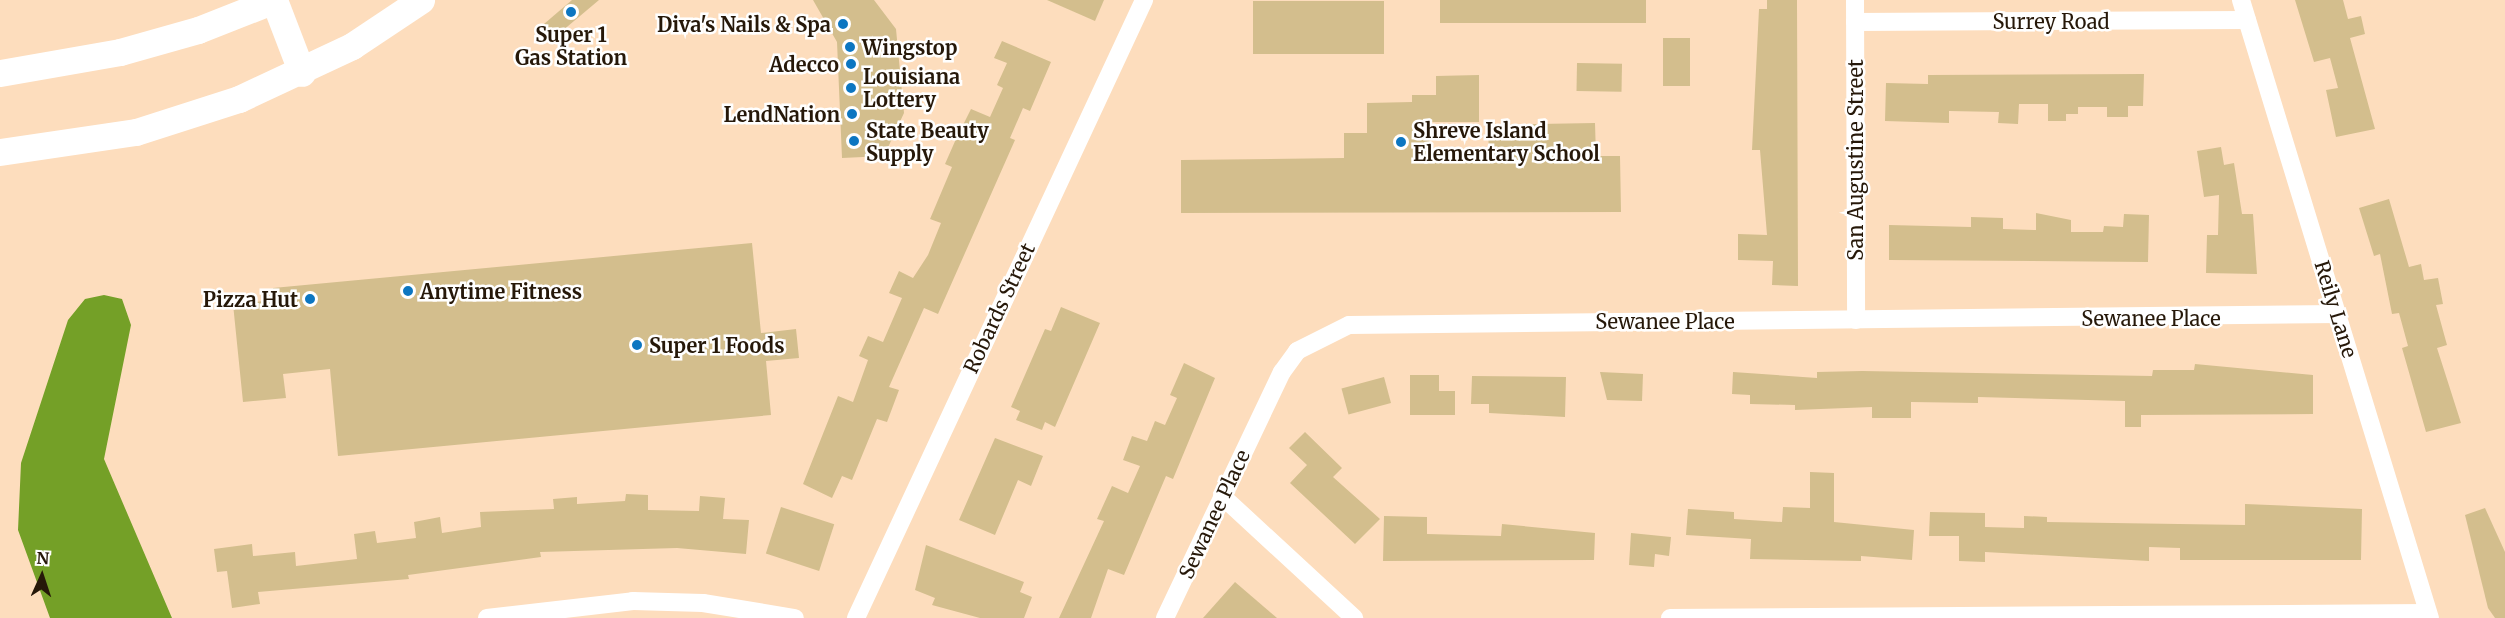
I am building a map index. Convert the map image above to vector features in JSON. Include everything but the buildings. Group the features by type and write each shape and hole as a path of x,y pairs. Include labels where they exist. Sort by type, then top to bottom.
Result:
{"main road":[{"path":"0,73 120,52 198,30 274,0 302,73"},
{"path":"0,152 68,144 171,123 302,73 421,0"},
{"path":"0,168 68,144"}],"street":[{"name":"Robards Street","path":"856,618 1144,0"},
{"name":"San Augustine Street","path":"1855,0 1856,320"},
{"name":"Reily Lane","path":"2241,0 2429,615"},
{"name":"Surrey Road","path":"1855,22 2247,20"},
{"name":"Sewanee Place","path":"1165,618 1222,496 1297,351 1349,325 2338,314"},
{"path":"1222,496 1354,618"},
{"path":"488,618 633,601 703,603 795,618"},
{"path":"1670,618 2429,615"}],"shaded area":[{"path":"104,295 122,299 131,325 104,459 172,618 50,618 18,530 21,463 68,320 85,299"}],"place":[{"name":"Super 1 Gas Station","path":"571,12"},
{"name":"Diva's Nails & Spa","path":"843,24"},
{"name":"Wingstop","path":"850,47"},
{"name":"Adecco","path":"851,64"},
{"name":"Louisiana Lottery","path":"851,88"},
{"name":"LendNation","path":"852,114"},
{"name":"State Beauty Supply","path":"854,141"},
{"name":"Shreve Island Elementary School","path":"1401,142"},
{"name":"Anytime Fitness","path":"408,291"},
{"name":"Pizza Hut","path":"310,299"},
{"name":"Super 1 Foods","path":"637,345"}]}
